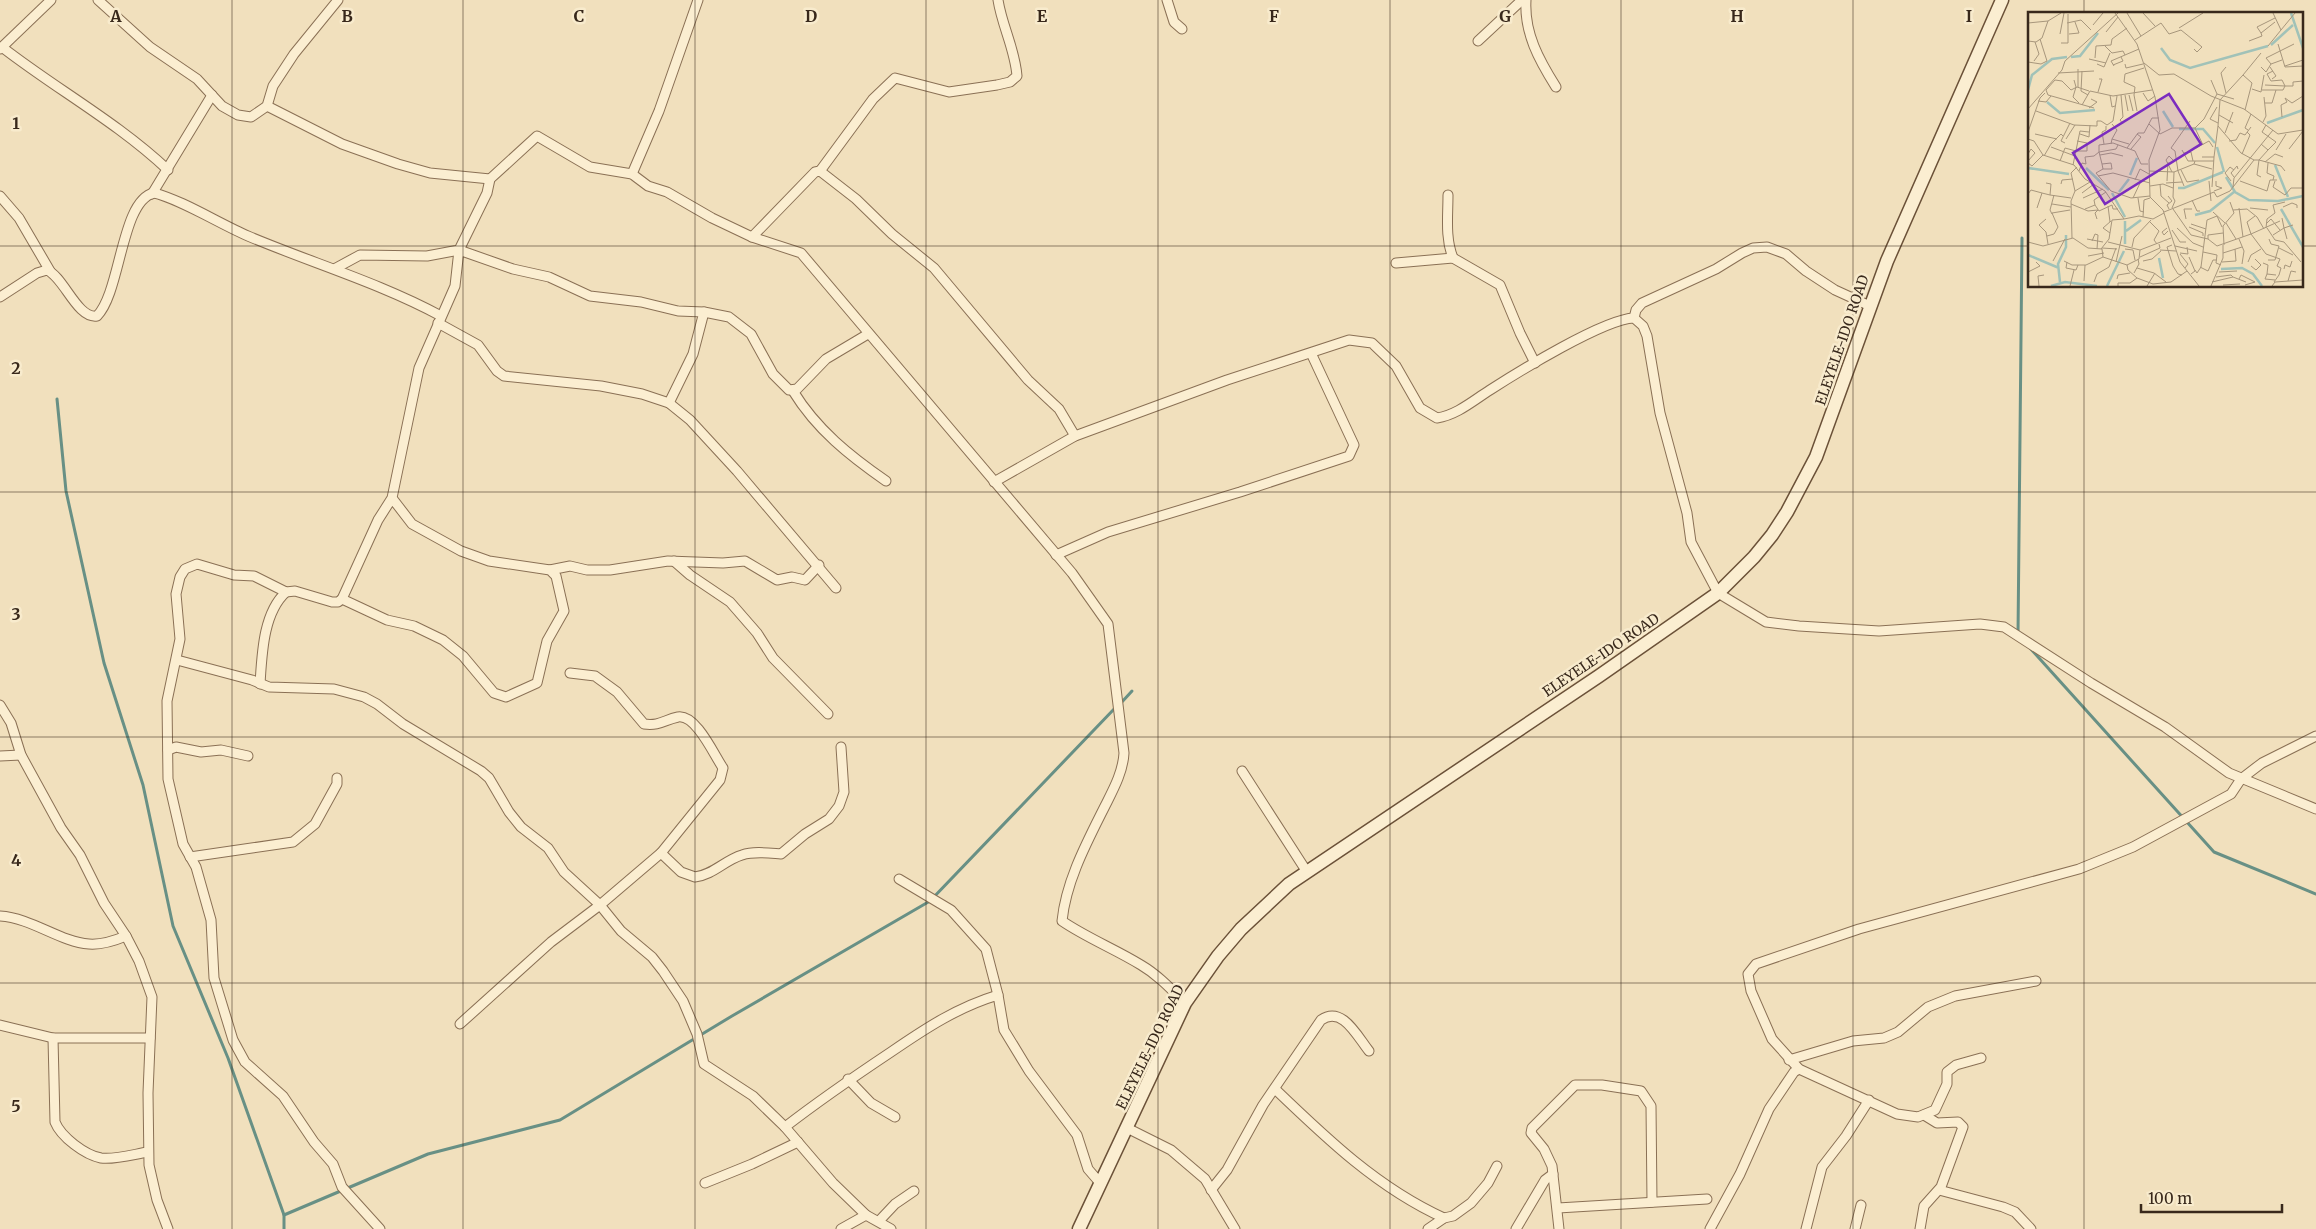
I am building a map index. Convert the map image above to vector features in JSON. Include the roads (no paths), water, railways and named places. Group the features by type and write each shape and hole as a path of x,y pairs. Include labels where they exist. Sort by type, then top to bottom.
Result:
{"main road":[{"name":"ELEYELE-IDO ROAD","path":"1079,1229 1185,1003 1218,956 1240,929 1267,902 1307,872 1599,676 1718,593 1754,557 1772,535 1804,482 1816,457 1887,260 2002,0"}],"street":[{"path":"51,0 1,48 35,73 96,112 145,149 168,170"},
{"path":"98,0 150,47 197,78 222,106 238,115 250,117 267,106 273,86 338,0"},
{"path":"632,174 659,111 698,0"},
{"path":"752,237 815,172 820,171 873,99 895,78 949,92 1010,82 1017,76 1016,63 1002,20 998,0"},
{"path":"1167,0 1174,22 1182,28"},
{"path":"1478,40 1522,0"},
{"path":"1526,0 1526,23 1538,59 1556,87"},
{"path":"0,196 19,218 50,271 84,312 91,316 97,316 103,308 119,267 127,229 142,202 152,194 168,170 212,95"},
{"path":"267,106 342,144 398,164 430,173 490,179"},
{"path":"380,1229 342,1187 333,1164 314,1142 283,1096 261,1079 239,1054 228,1026 214,978 211,920 196,866 183,844 168,779 167,701 177,660 181,626 176,594 180,576 192,565 197,564 234,575 254,576 286,592 295,592 332,602 338,602 342,599 372,531 392,498 418,368 455,286 459,250 487,193 490,179 537,136 590,167 632,174 648,186 667,192 712,218 752,237 801,253 1056,554 1108,624 1118,698 1124,764 1076,871 1063,908 1062,921 1081,934 1142,965 1161,979 1185,1003"},
{"path":"820,171 856,199 888,230 934,268 1028,380 1059,409 1075,436"},
{"path":"152,194 157,194 302,258 336,268 440,320 478,345 497,371 504,376 601,386 642,394 669,403 690,420 737,471 836,588"},
{"path":"1448,195 1448,237 1453,258"},
{"path":"1634,318 1636,310 1642,303 1716,269 1742,253 1754,248 1768,247 1786,254 1806,271 1836,290 1870,306"},
{"path":"336,268 360,255 427,256 459,250 513,269 549,277 590,296 641,302 678,312 704,312 729,317 750,334 773,374 786,389 794,391 809,414 841,448 886,481"},
{"path":"1396,263 1453,258 1502,288 1520,333 1535,363"},
{"path":"0,297 37,273 43,270 50,271"},
{"path":"669,403 693,354 704,312"},
{"path":"994,482 1075,436 1227,380 1349,340 1372,343 1396,366 1420,408 1437,418 1453,413 1535,363 1608,324 1634,318 1643,326 1647,336 1660,413 1687,514 1691,542 1718,593 1766,622 1879,631 1980,624 2004,627 2091,683 2165,727 2229,773 2316,809"},
{"path":"794,391 826,359 868,334"},
{"path":"1056,554 1108,532 1350,456 1354,445 1311,353"},
{"path":"392,498 412,524 461,551 489,561 550,570 570,566 587,570 610,570 674,561 745,561 777,580 792,577 805,580 819,566"},
{"path":"674,561 690,575 730,602 757,633 773,658 828,714"},
{"path":"342,599 386,620 414,626 443,640 463,656 494,693 506,697 537,684 547,641 563,616 564,607 556,576 550,570"},
{"path":"260,684 265,636 271,614 278,600 286,592"},
{"path":"177,660 278,688 334,688 364,698 481,771 488,778 509,812 521,827 548,848 564,872 600,905 621,932 652,957 675,986 692,1022 704,1064 739,1085 785,1126 816,1166 866,1214 892,1229"},
{"path":"460,1024 551,942 600,905 661,853 720,780 723,768 699,729 687,718 680,716 656,725 644,724 617,692 595,676 570,673"},
{"path":"0,705 11,723 21,755 61,828 80,855 104,903 126,936 139,961 152,998 148,1152 153,1183 168,1229"},
{"path":"1981,1058 1956,1065 1947,1072 1947,1084 1935,1110 1924,1115 1907,1117 1897,1114 1799,1069 1789,1060 1772,1040 1752,991 1748,974 1756,964 1859,929 2079,869 2133,847 2224,798 2236,790 2241,779 2262,764 2316,736"},
{"path":"168,750 176,747 201,752 221,750 248,756"},
{"path":"661,853 681,872 695,877 716,870 741,855 760,852 781,854 805,834 829,819 839,806 844,792 841,747"},
{"path":"0,756 21,755"},
{"path":"1242,771 1307,872"},
{"path":"190,857 293,842 315,824 337,784 337,778"},
{"path":"899,879 951,910 986,949 998,995 1004,1030 1029,1071 1077,1135 1088,1169 1101,1184"},
{"path":"0,916 15,917 86,944 105,944 126,936"},
{"path":"1789,1060 1853,1041 1884,1038 1898,1032 1928,1007 1955,996 2036,981"},
{"path":"785,1126 848,1080 930,1025 972,1003 998,995"},
{"path":"1211,1190 1227,1170 1263,1105 1321,1020 1328,1015 1335,1014 1342,1018 1369,1052"},
{"path":"0,1026 54,1038 150,1038"},
{"path":"54,1038 55,1122 58,1130 92,1154 102,1158 148,1152"},
{"path":"1710,1229 1740,1174 1769,1109 1788,1080 1799,1069"},
{"path":"848,1080 871,1103 895,1117"},
{"path":"1559,1229 1553,1174 1544,1149 1534,1137 1532,1128 1575,1085 1583,1084 1641,1091 1651,1106 1652,1202"},
{"path":"1275,1089 1350,1159 1391,1190 1416,1205 1444,1218"},
{"path":"1806,1229 1822,1167 1830,1154 1846,1136 1869,1100"},
{"path":"1920,1229 1925,1203 1939,1190 1963,1127 1958,1122 1937,1123 1924,1115"},
{"path":"1127,1128 1171,1150 1205,1179 1235,1229"},
{"path":"705,1183 752,1164 798,1142"},
{"path":"1428,1229 1444,1218 1453,1216 1471,1203 1488,1183 1497,1166"},
{"path":"1516,1229 1545,1180 1553,1174"},
{"path":"1939,1190 2009,1209 2015,1212 2031,1229"},
{"path":"879,1221 895,1204 914,1191"},
{"path":"1558,1208 1707,1198"},
{"path":"1855,1229 1860,1206"},
{"path":"841,1229 866,1214"}],"waterway":[{"path":"2018,635 2022,238"},
{"path":"57,399 66,491 104,663 143,785 173,926 228,1058 284,1215 284,1229"},
{"path":"2029,647 2214,852 2316,894"},
{"path":"1121,703 1132,691"},
{"path":"284,1215 428,1154 560,1120 732,1016 930,901 1116,707"}]}
